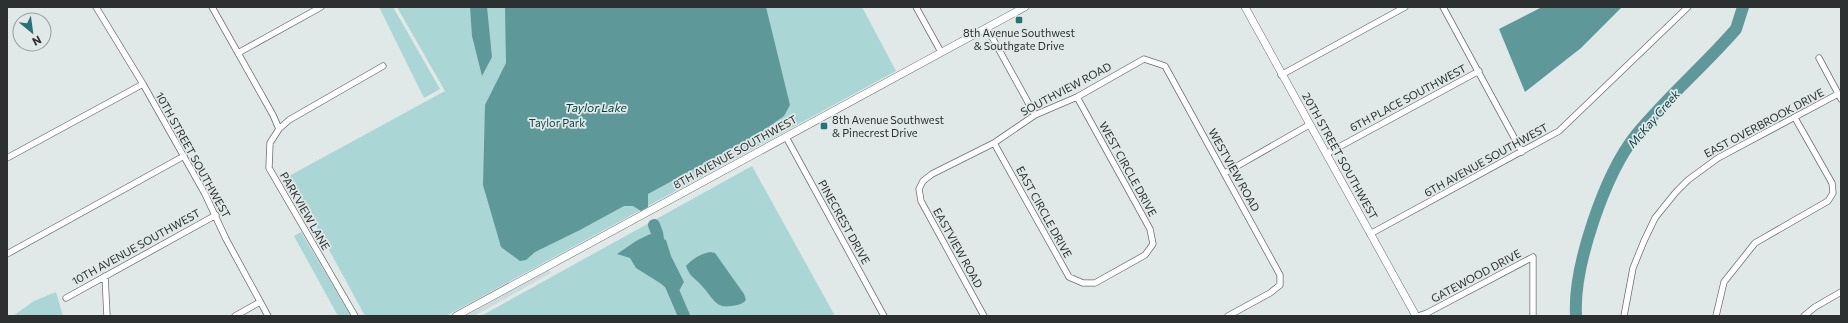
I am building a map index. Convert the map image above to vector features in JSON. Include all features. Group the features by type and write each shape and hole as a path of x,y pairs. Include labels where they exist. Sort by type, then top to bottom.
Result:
{"street":[{"name":"10TH STREET SOUTHWEST","path":"96,7 143,84 184,156 216,215 226,239 268,316"},
{"path":"212,7 273,115 279,129 289,120 383,66"},
{"path":"238,53 321,7"},
{"path":"916,7 941,52"},
{"name":"8TH AVENUE SOUTHWEST","path":"456,316 987,28 1014,9 1025,7"},
{"name":"20TH STREET SOUTHWEST","path":"1245,7 1281,75 1417,316"},
{"path":"1281,75 1405,7"},
{"path":"1443,7 1522,152"},
{"name":"6TH AVENUE SOUTHWEST","path":"1370,234 1559,131 1688,7"},
{"path":"987,28 1035,115"},
{"path":"1819,58 1840,96"},
{"name":"SOUTHVIEW ROAD","path":"919,188 923,181 932,174 994,143 1035,115 1077,97 1144,59 1165,66"},
{"name":"WESTVIEW ROAD","path":"1165,66 1280,275 1280,285 1270,293 1228,316"},
{"name":"6TH PLACE SOUTHWEST","path":"1326,154 1479,71"},
{"path":"7,158 143,84"},
{"name":"EAST OVERBROOK DRIVE","path":"1624,316 1632,274 1644,241 1655,218 1676,192 1688,180 1718,158 1840,96"},
{"name":"WEST CIRCLE DRIVE","path":"1077,97 1150,230 1153,244 1148,252 1095,282 1083,283"},
{"path":"1716,316 1724,282 1748,250 1762,237 1828,202 1833,193 1832,183 1795,118"},
{"path":"1225,173 1310,125"},
{"name":"PARKVIEW LANE","path":"279,129 270,143 269,168 355,316"},
{"name":"PINECREST DRIVE","path":"786,137 884,316"},
{"name":"EAST CIRCLE DRIVE","path":"994,143 1069,277 1083,283"},
{"path":"7,254 184,156"},
{"name":"EASTVIEW ROAD","path":"919,188 921,202 984,316"},
{"name":"10TH AVENUE SOUTHWEST","path":"66,298 216,215"},
{"name":"GATEWOOD DRIVE","path":"1417,316 1427,313 1533,257 1533,316"},
{"path":"105,276 107,316"},
{"path":"1804,316 1815,307 1841,292"},
{"path":"235,316 260,302"}],"shaded area":[{"path":"549,270 551,273 474,316 466,316"}],"green space":[{"path":"379,7 393,7 440,89 424,98"},
{"name":"Taylor Park","path":"397,7 862,7 896,71 446,316 365,316 289,176 445,91"},
{"path":"752,166 835,316 481,316"},
{"path":"301,232 351,316 338,316 294,236"},
{"path":"56,292 63,316 13,316 34,301"}],"water":[{"path":"470,7 487,7 492,57 482,76 472,36"},
{"name":"Taylor Lake","path":"505,7 766,7 790,105 784,116 760,133 648,194 648,207 641,211 633,206 624,206 535,252 526,260 520,261 501,247 483,185 485,105 506,63"},
{"path":"1542,7 1622,7 1581,48 1525,92 1499,29"},
{"path":"650,234 666,240 671,256 684,282 676,296 660,283 636,268 630,258 617,254 636,241"},
{"path":"710,252 715,253 744,294 746,300 743,303 726,306 717,304 689,272 686,266 688,263 700,255"}],"waterway":[{"name":"McKay Creek","path":"1576,316 1576,295 1585,247 1603,196 1624,152 1648,121 1736,29 1743,7"},
{"name":"McKay Creek","path":"654,225 657,233 660,253"},
{"name":"McKay Creek","path":"669,281 684,316"}],"place":[{"name":"8th Avenue Southwest & Southgate Drive","path":"1019,20"},
{"name":"8th Avenue Southwest & Pinecrest Drive","path":"824,126"}]}
